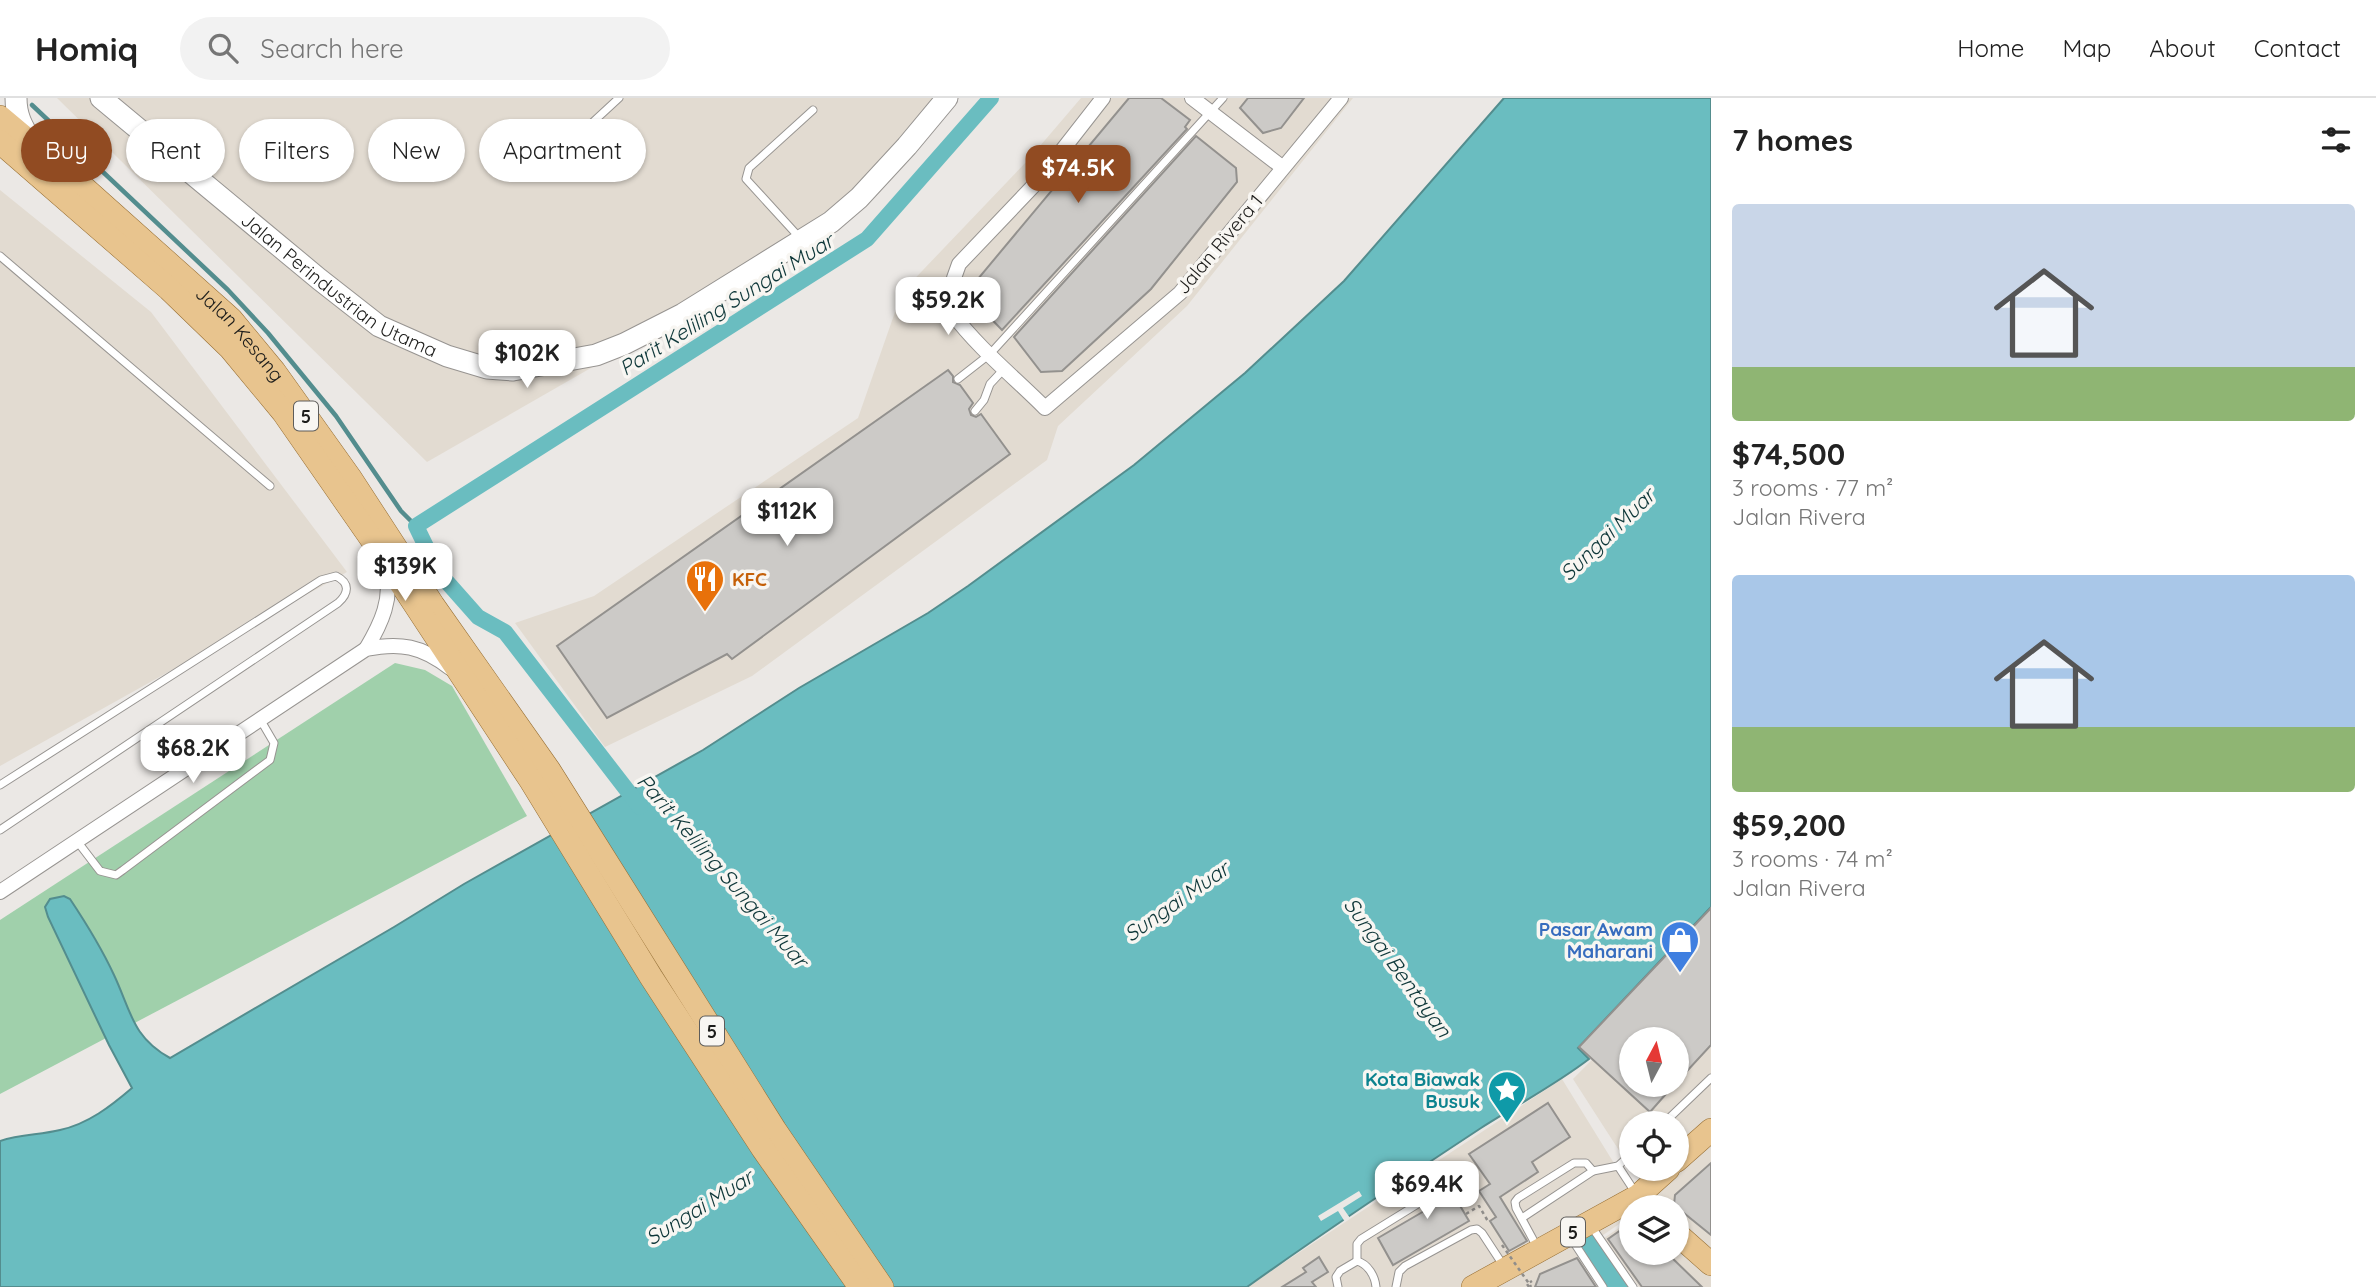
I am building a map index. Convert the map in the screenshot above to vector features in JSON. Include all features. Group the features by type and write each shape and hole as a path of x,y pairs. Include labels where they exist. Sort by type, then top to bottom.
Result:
{"main road":[{"name":"Jalan Kesang","path":"0,117 21,135"},
{"name":"Jalan Kesang","path":"0,142 169,289 229,348 283,412 379,550 459,675 540,775"},
{"name":"Jalan Kesang","path":"77,182 231,320 274,371 351,479 540,775"},
{"name":"5","path":"540,775 651,977 763,1149 860,1287"},
{"name":"5","path":"540,775 882,1287"},
{"path":"1689,1149 1711,1130"},
{"name":"5","path":"1473,1287 1589,1222 1619,1211"},
{"path":"1689,1243 1704,1254"}],"street":[{"path":"16,98 16,112 21,125"},
{"name":"Jalan Perindustrian Utama","path":"101,98 379,326 417,344 486,368 513,370 539,367 606,351 683,314 831,222 859,198 947,98"},
{"name":"Jalan Rivera 1","path":"1103,98 1039,180 959,264 954,278 952,313 968,334 1045,408 1180,293 1341,98"},
{"path":"1192,98 1282,167"},
{"path":"366,649 380,626 387,599 387,575 379,550"},
{"path":"0,892 366,649 389,645 410,647 433,655 459,675"}],"lane":[{"path":"596,119 619,98"},
{"path":"958,379 990,354 1223,98"},
{"path":"802,240 746,178 746,174 749,168 813,110"},
{"path":"0,256 271,486"},
{"path":"975,411 984,400 990,384 1005,368"},
{"path":"0,785 321,580 336,576 343,580 347,593 338,603 0,830"},
{"path":"76,841 100,871 116,874 123,870 270,760 274,743 260,719"},
{"path":"1677,1111 1711,1078"},
{"path":"1539,1250 1515,1202 1574,1163 1586,1163 1593,1171"},
{"path":"1522,1218 1593,1171 1618,1166 1639,1195"},
{"path":"1357,1261 1357,1244 1361,1239 1429,1197"},
{"path":"1589,1222 1633,1287"},
{"path":"1396,1287 1399,1272 1405,1266 1477,1229 1505,1269"},
{"path":"1569,1234 1603,1287"},
{"path":"1338,1287 1336,1277 1340,1271 1357,1261 1364,1263 1375,1279 1376,1287"}],"path":[{"path":"1466,1214 1479,1206 1488,1223"},
{"path":"1503,1245 1531,1286"}],"shaded area":[{"path":"57,98 959,98 849,220 427,462 142,182 225,182 225,119 126,119 126,166 112,152 112,119 78,119"},
{"path":"1081,98 1353,98 1187,306 1058,426 1047,460 752,676 605,747 515,623 594,596 858,418 902,292 1028,160"},
{"path":"0,190 151,312 347,572 0,766"},
{"path":"1711,940 1711,1287 1639,1287 1623,1265 1689,1265 1689,1195 1655,1195 1642,1181 1689,1181 1689,1111 1619,1111 1619,1150 1573,1079 1619,1033 1619,1097 1689,1097 1689,1027 1625,1027"},
{"path":"1562,1079 1619,1171 1619,1181 1625,1181 1634,1195 1619,1195 1619,1224 1578,1252 1603,1287 1247,1287"},
{"path":"1619,1228 1619,1259 1604,1238"}],"green space":[{"path":"395,663 425,670 452,686 527,816 0,1094 0,920"}],"water":[{"name":"Sungai Muar","path":"1504,98 1711,98 1711,907 1578,1048 1589,1059 1422,1167 1247,1287 0,1287 0,1141 60,1130 90,1119 132,1088 48,917 45,907 50,899 64,896 70,899 114,975 140,1032 157,1050 170,1058 464,884 703,750 799,688 928,613 968,586 1134,465 1245,373 1344,281"}],"pier":[{"path":"1359,1191 1362,1196 1343,1208 1350,1218 1345,1222 1338,1211 1321,1221 1318,1216"}],"building":[{"path":"1129,98 1161,98 1190,120 1185,127 1187,129 1002,330 973,300 972,286"},
{"path":"1248,98 1304,98 1281,128 1263,133 1240,108"},
{"path":"1196,136 1236,168 1237,182 1151,289 1062,371 1041,372 1014,337"},
{"path":"948,370 953,376 953,382 960,385 973,403 969,409 971,415 976,417 981,414 1010,454 732,659 727,654 607,718 557,646"},
{"name":"Pasar Awam Maharani","path":"1711,908 1711,1045 1689,1069 1689,1027 1619,1027 1619,1084 1579,1047"},
{"name":"Pasar Awam Maharani","path":"1634,1097 1663,1097 1649,1111"},
{"path":"1548,1103 1570,1137 1532,1162 1538,1172 1500,1197 1527,1241 1509,1251 1490,1221 1496,1217 1479,1191 1490,1184 1469,1154"},
{"path":"1711,1163 1711,1235 1689,1217 1689,1195 1675,1195"},
{"path":"1445,1164 1460,1187 1452,1192 1469,1221 1393,1265 1378,1238 1443,1200 1427,1175"},
{"path":"1619,1231 1619,1255 1608,1239"},
{"path":"1319,1257 1328,1272 1312,1282 1316,1287 1282,1287 1306,1272 1303,1268"},
{"path":"1577,1258 1596,1287 1535,1287 1540,1274"},
{"path":"1626,1265 1679,1265 1702,1287 1642,1287"}],"waterway":[{"name":"Parit Keliling Sungai Muar","path":"435,565 416,526 867,239 991,98"},
{"path":"32,105 228,290 268,333 336,416 401,511 416,526"},
{"name":"Parit Keliling Sungai Muar","path":"447,582 478,617 505,632 640,807"},
{"name":"Sungai Bentayan","path":"1587,1243 1619,1287"}],"place":[{"name":"KFC","path":"705,613"},
{"name":"Pasar Awam Maharani","path":"1680,974"},
{"name":"Kota Biawak Busuk","path":"1507,1124"}]}
